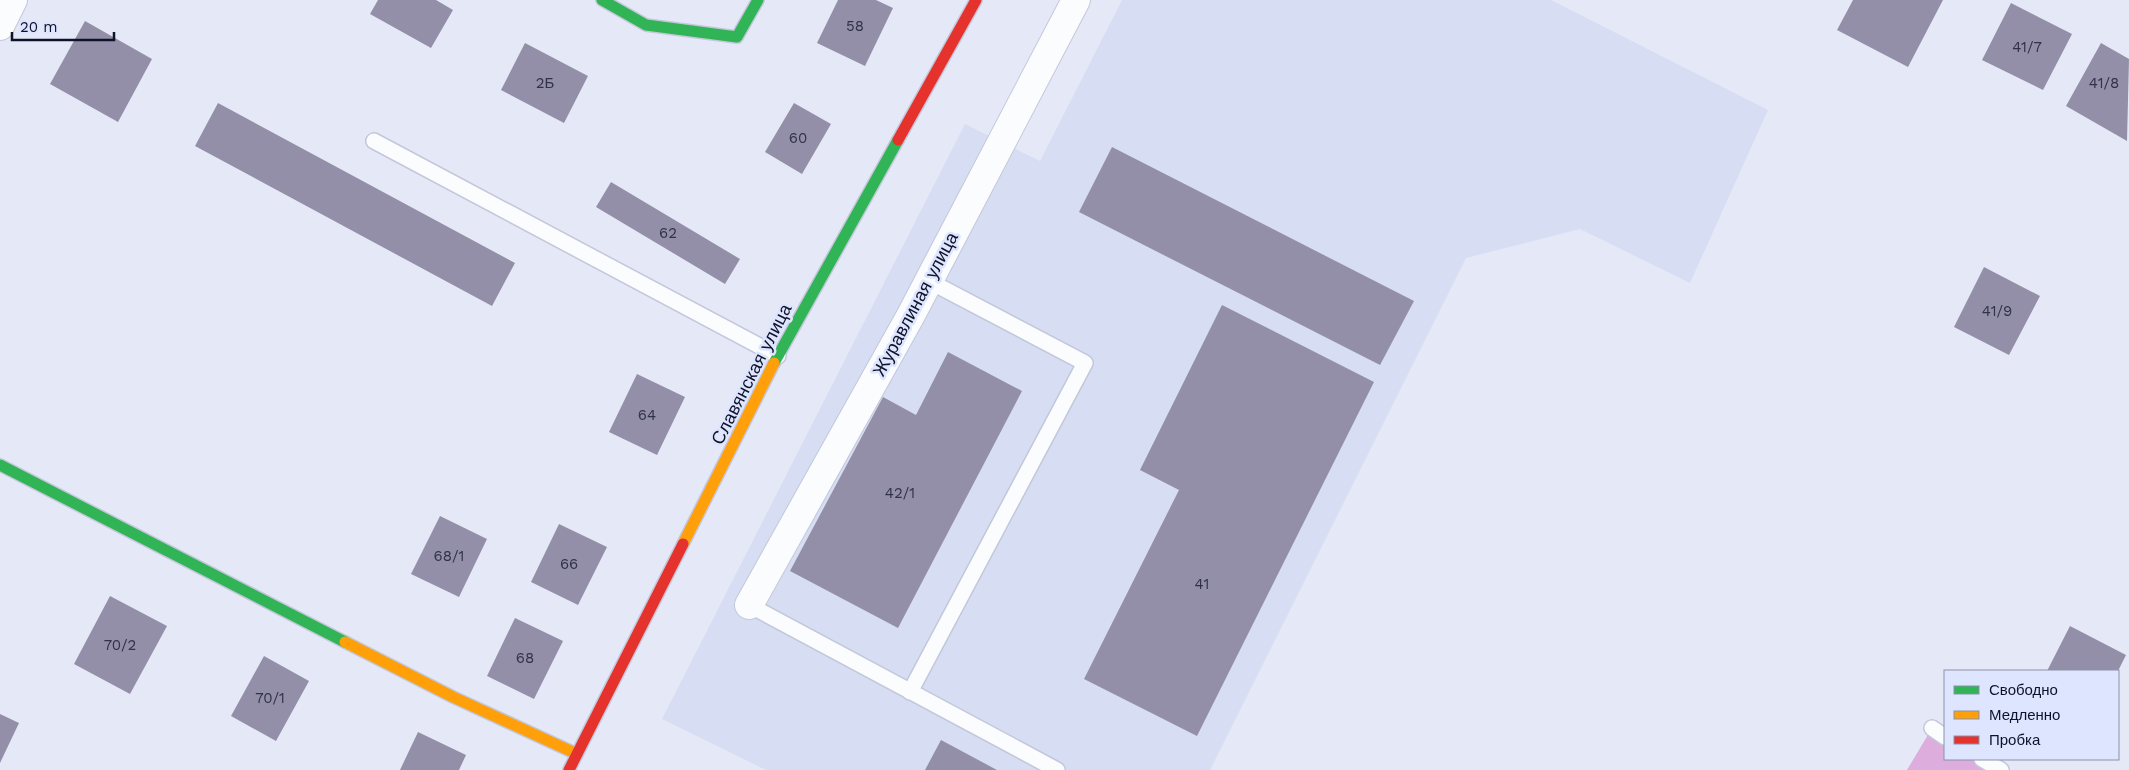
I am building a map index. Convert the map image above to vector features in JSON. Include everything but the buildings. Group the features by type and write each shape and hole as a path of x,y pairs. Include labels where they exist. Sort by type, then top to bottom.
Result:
{"street":[{"path":"0,26 13,0"},
{"path":"602,0 646,25 737,37 758,0"},
{"name":"Славянская улица","path":"569,770 778,356 976,0"},
{"name":"Журавлиная улица","path":"749,605 929,281 1076,0"},
{"path":"0,465 452,697 577,754"}],"lane":[{"path":"374,141 778,356"},
{"path":"910,692 1085,362 929,281"},
{"path":"749,605 1057,770"},
{"path":"1932,728 1944,735"},
{"path":"1984,760 2001,770"}],"shaded area":[{"path":"1122,0 1551,0 1768,110 1690,283 1580,229 1466,258 1210,770 766,770 662,719 965,124 1040,161"},
{"path":"1932,728 1944,736 1944,760 1984,760 2001,770 1907,770"}],"traffic: fast":[{"path":"602,0 646,25 737,37 758,0"},
{"path":"774,363 898,140"},
{"path":"0,465 345,642"}],"traffic: slow":[{"path":"683,544 774,363"},
{"path":"345,642 453,697 577,754"}],"traffic: jam":[{"path":"898,140 976,0"},
{"path":"569,770 683,544"}]}
